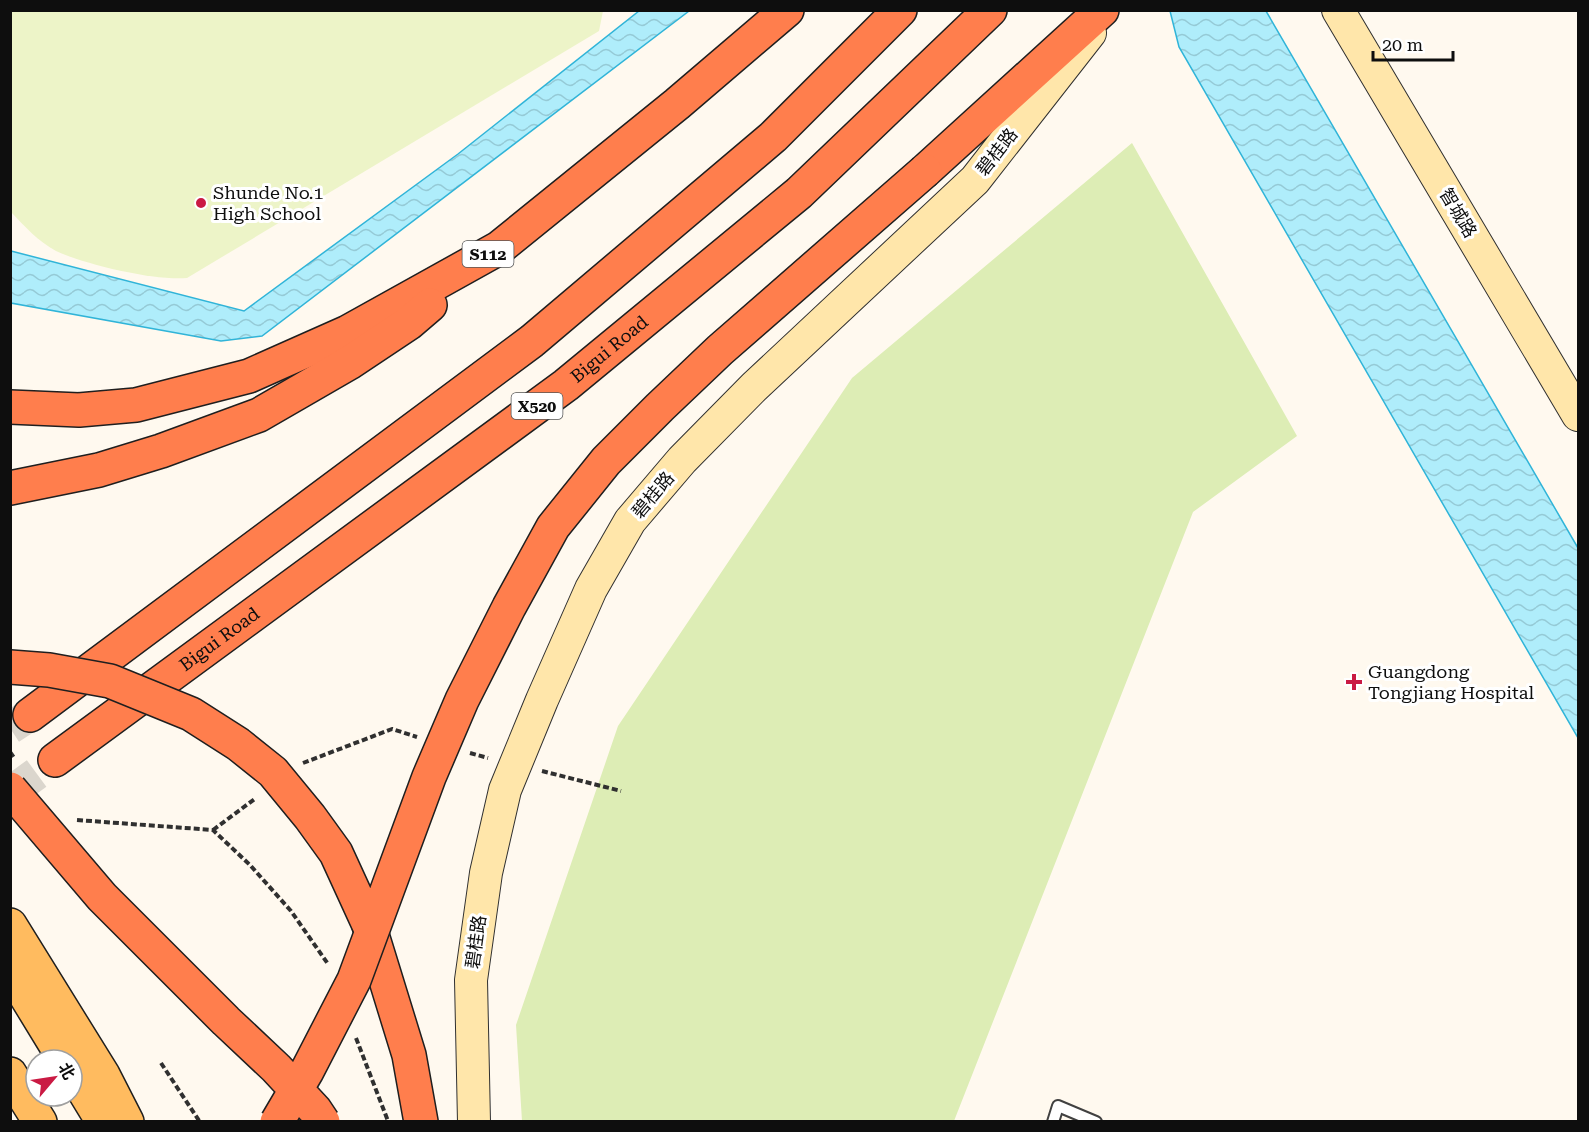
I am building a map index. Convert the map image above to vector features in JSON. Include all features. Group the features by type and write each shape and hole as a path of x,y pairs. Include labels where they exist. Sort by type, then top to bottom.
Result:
{"highway":[{"name":"S112","path":"10,407 79,410 136,405 249,376 348,332 499,248 677,104 787,10"},
{"path":"30,715 532,341 773,137 900,10"},
{"path":"277,1122 307,1071 354,980 429,777 462,700 553,527 606,461 738,334 924,171 1102,10"},
{"name":"Bigui Road","path":"55,760 566,385 799,193 988,12"},
{"path":"10,488 99,470 161,451 259,415 349,363 409,323 499,248"},
{"path":"10,667 49,670 110,681 191,714 238,744 273,772 336,854 369,925 409,1055 421,1122"},
{"path":"14,775 102,897 276,1068 315,1110 323,1122"}],"main road":[{"name":"碧桂路","path":"474,1122 471,980 486,873 508,781 597,579 630,521 682,460 754,387 975,180 1108,10"},
{"name":"智城路","path":"1338,10 1578,415"},
{"path":"10,925 87,1073 104,1122"},
{"path":"10,970 58,1048"},
{"path":"87,1073 128,1122"},
{"path":"87,1073 135,1122"},
{"path":"10,1074 40,1122"}],"lane":[{"path":"1053,1122 1058,1106 1096,1122"}],"path":[{"path":"10,752 14,775"},
{"path":"68,820 213,830 250,865 291,911 325,958 329,969"},
{"path":"355,1034 388,1122"},
{"path":"161,1063 200,1122"}],"green space":[{"name":"Shunde No.1 High School","path":"11,10 603,11 599,31 187,278 174,278 121,271 85,262 56,251 26,228 11,212"},
{"path":"1132,143 1297,436 1193,512 954,1121 522,1121 516,1025 618,726 852,378"}],"water":[{"path":"639,11 689,11 262,336 221,341 11,303 11,251 244,311 458,154"},
{"path":"1170,11 1266,11 1578,548 1578,738 1179,47"}],"tunnel":[{"path":"10,728 30,715"},
{"path":"10,793 55,760"}],"place":[{"name":"Shunde No.1 High School","path":"201,203"},
{"name":"Guangdong Tongjiang Hospital","path":"1354,682"}]}
